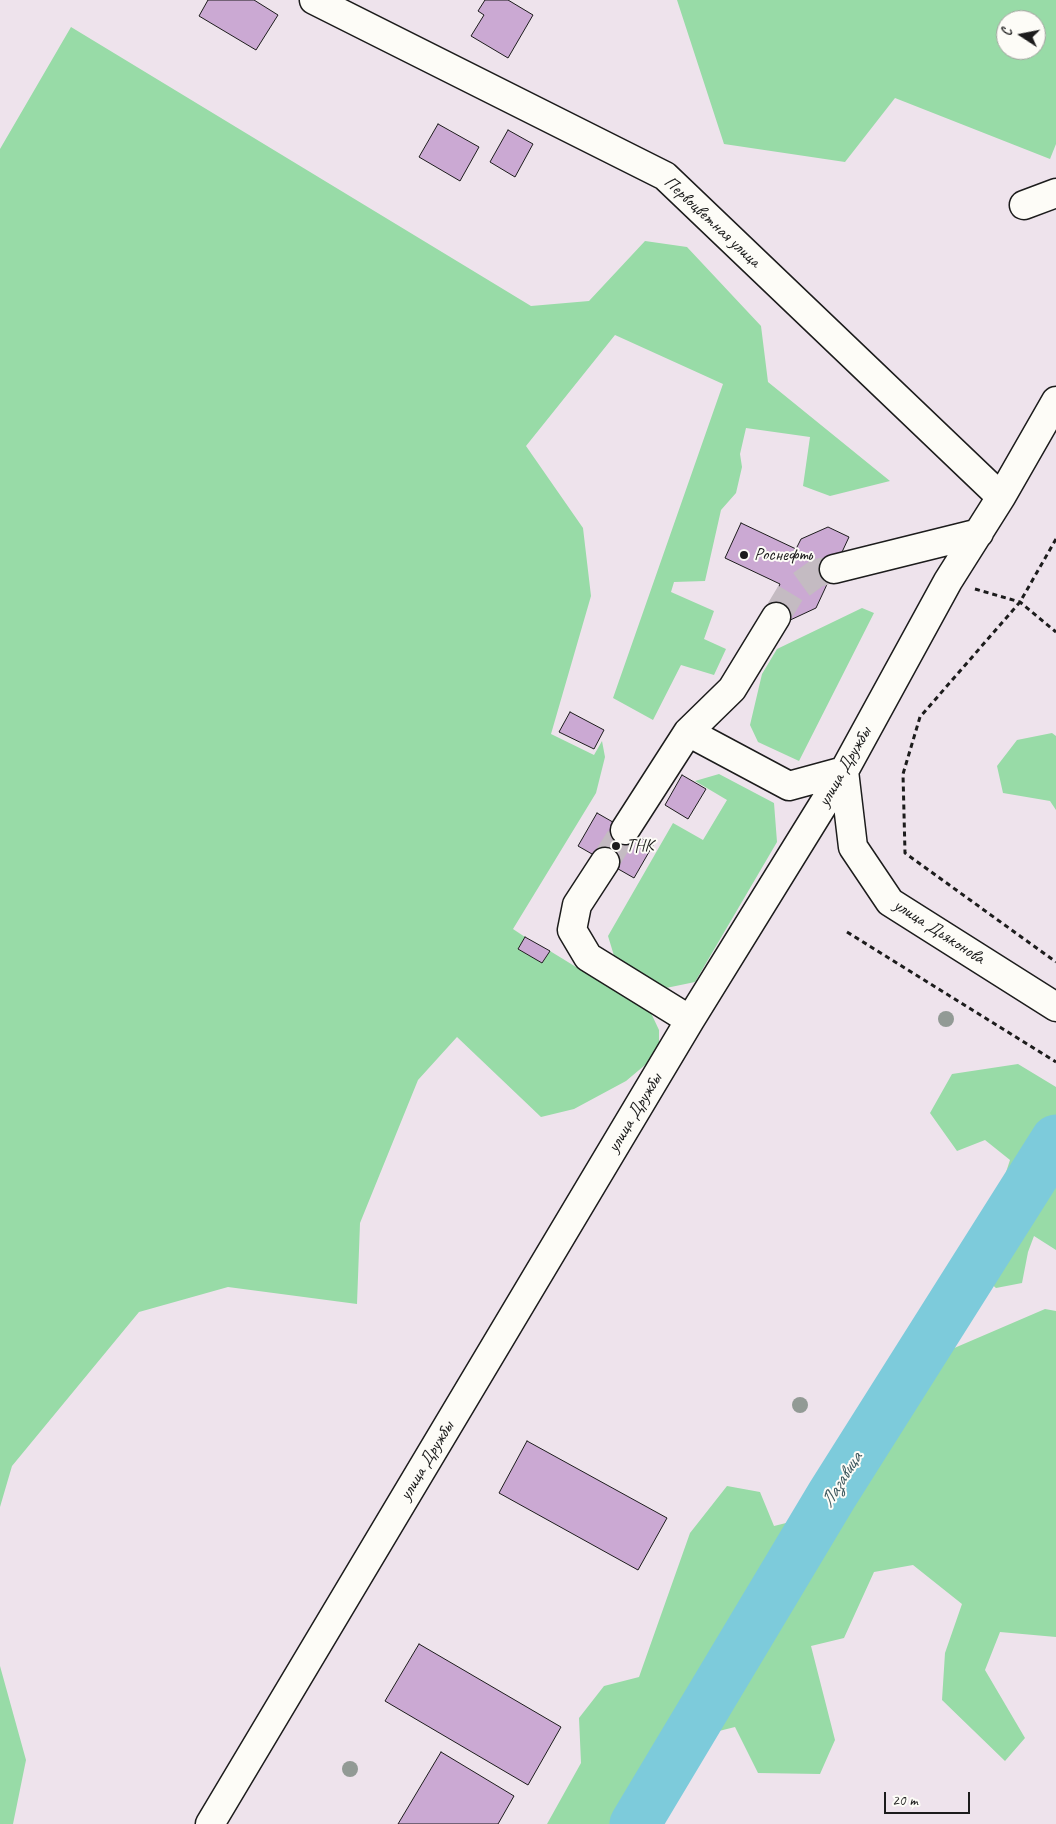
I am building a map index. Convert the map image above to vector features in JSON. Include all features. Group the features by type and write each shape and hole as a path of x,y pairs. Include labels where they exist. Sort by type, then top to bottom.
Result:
{"street":[{"name":"Первоцветная улица","path":"314,0 665,176 1001,497"},
{"path":"1024,205 1056,193"},
{"name":"улица Дружбы","path":"210,1824 690,1020 844,771 948,581 1001,497 1056,401"},
{"path":"834,569 979,533"},
{"path":"625,830 688,732 732,689 776,617"},
{"path":"688,732 789,786 844,771"},
{"name":"улица Дьяконова","path":"844,771 853,847 890,902 1056,1007"},
{"path":"605,862 576,905 572,930 588,957 690,1020"}],"path":[{"path":"1056,540 1020,602 920,717 903,774 905,853 1056,962"},
{"path":"948,581 1020,602 1056,632"},
{"path":"847,932 1056,1062"}],"green space":[{"path":"677,0 1056,0 1056,144 1050,159 895,98 845,162 724,144"},
{"path":"71,27 531,306 589,301 645,241 687,247 761,326 768,382 890,481 830,496 803,486 810,437 746,428 740,454 742,467 736,493 721,510 705,581 674,582 671,592 714,611 704,639 726,649 714,675 681,665 653,720 613,698 723,384 615,335 526,446 583,528 591,596 551,734 594,755 602,741 605,757 596,793 513,929 525,937 518,949 542,963 550,951 651,1013 659,1030 659,1045 651,1060 626,1081 574,1109 541,1117 457,1037 418,1080 360,1223 357,1304 228,1287 139,1312 12,1466 0,1507 0,149"},
{"path":"862,608 874,613 799,761 758,742 750,725 762,674 777,649"},
{"path":"1052,733 1056,736 1056,810 1050,801 1003,793 997,766 1017,740"},
{"path":"719,774 774,803 777,842 695,982 666,988 615,959 608,936 673,823 703,840 727,800 695,781"},
{"path":"1018,1064 1056,1087 1056,1250 1034,1236 1028,1252 1022,1283 996,1288 969,1265 988,1227 1010,1160 985,1140 957,1151 930,1113 952,1074"},
{"path":"1045,1309 1056,1311 1056,1637 1000,1632 985,1670 1025,1738 1005,1761 942,1700 945,1653 962,1604 913,1565 874,1572 844,1638 811,1646 835,1740 820,1774 758,1773 735,1727 703,1735 649,1824 547,1824 581,1763 579,1718 604,1686 639,1677 690,1533 727,1486 760,1492 774,1526 846,1508 952,1349"},
{"path":"0,1666 26,1760 13,1824 0,1824"}],"building":[{"path":"208,0 254,0 278,15 256,50 199,16"},
{"path":"485,0 508,0 533,15 508,58 471,36 484,15 478,11"},
{"path":"438,124 479,147 460,181 419,157"},
{"path":"508,130 533,144 515,177 490,162"},
{"path":"741,523 796,549 801,539 828,527 849,537 816,608 786,622 767,613 780,584 725,558"},
{"path":"570,712 604,730 594,749 559,732"},
{"path":"682,775 706,789 688,819 665,805"},
{"name":"ТНК","path":"597,813 653,845 634,878 578,846"},
{"path":"525,937 550,951 542,963 518,949"},
{"path":"527,1441 667,1518 638,1570 499,1493"},
{"path":"419,1644 561,1727 528,1785 385,1701"},
{"path":"441,1752 514,1796 498,1824 398,1824"}],"waterway":[{"name":"Лазавица","path":"635,1824 832,1495 1056,1140"}],"tunnel":[{"path":"776,617 791,592 817,573 834,569"},
{"path":"605,862 625,830"}],"place":[{"name":"Роснефть","path":"744,555"},
{"name":"ТНК","path":"616,846"}]}
